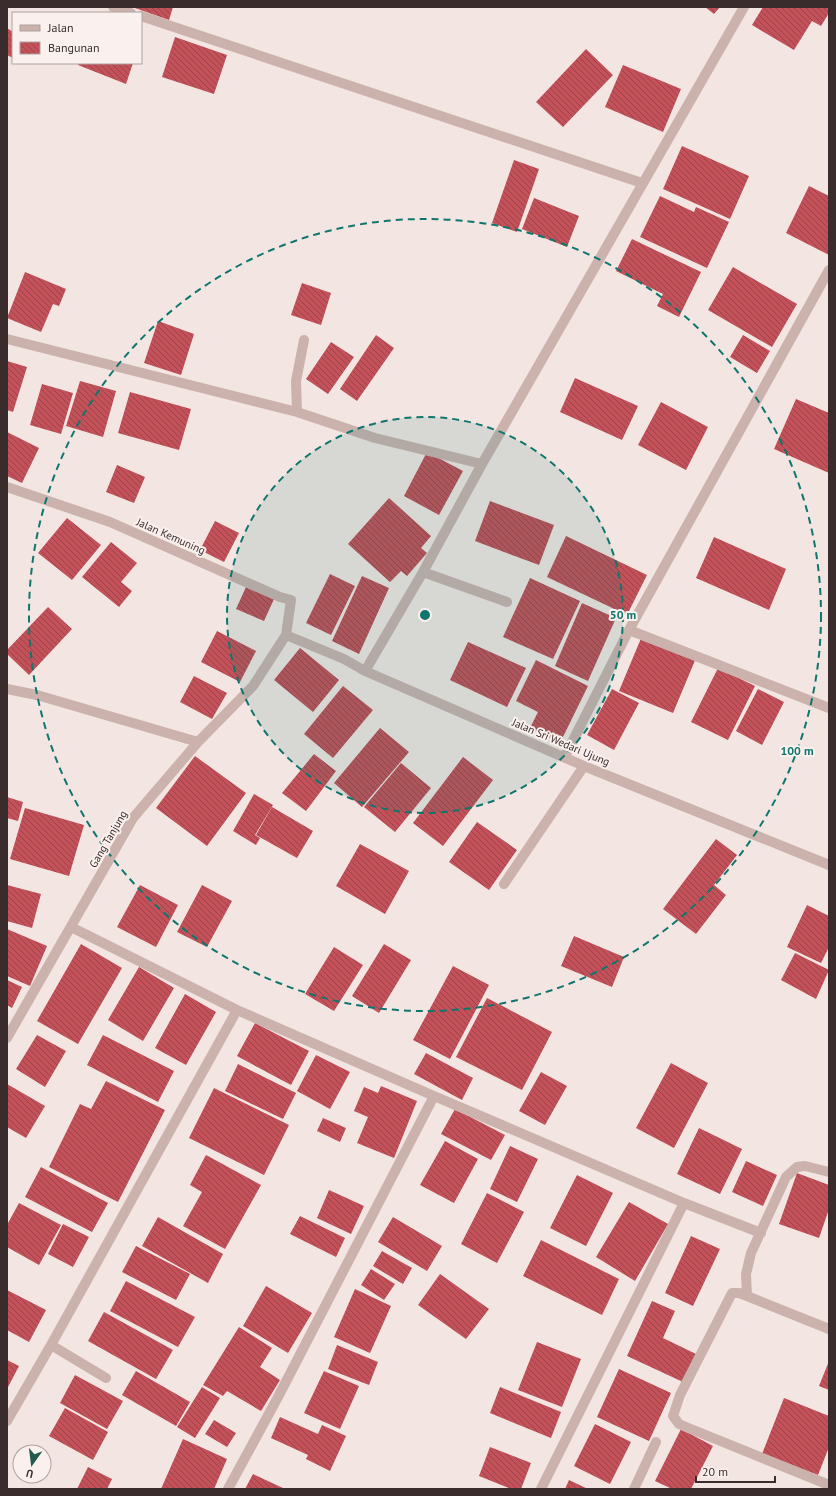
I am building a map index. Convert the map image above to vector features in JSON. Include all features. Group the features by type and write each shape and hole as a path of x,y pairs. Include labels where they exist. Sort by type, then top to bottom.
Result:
{"street":[{"path":"114,7 129,12"},
{"path":"365,671 423,572 482,464 744,7"},
{"path":"142,16 642,184"},
{"path":"565,756 629,630 829,270"},
{"path":"7,339 297,412 375,438 482,464"},
{"path":"297,412 296,381 304,340"},
{"name":"Jalan Kemuning","path":"7,487 110,522 280,597 291,600 286,634"},
{"path":"423,572 507,602"},
{"path":"629,630 829,708"},
{"name":"Jalan Sri Wedari Ujung","path":"286,634 344,659 365,671 565,756 584,766 829,865"},
{"name":"Gang Tanjung","path":"7,1038 133,818 198,742 253,686 286,634"},
{"path":"7,689 38,695 198,742"},
{"path":"504,884 584,766"},
{"path":"71,927 237,1010 684,1203 760,1233"},
{"path":"7,1421 51,1345 237,1010"},
{"path":"228,1489 278,1397 434,1096"},
{"path":"747,1296 747,1265 786,1177 797,1167 805,1166 829,1172"},
{"path":"541,1489 684,1203"},
{"path":"829,1329 739,1293 732,1293 680,1395 673,1416 679,1424 686,1428 829,1486"},
{"path":"51,1345 106,1378"},
{"path":"634,1489 656,1442"}],"building":[{"path":"132,7 173,7 169,20"},
{"path":"705,7 720,7 714,14"},
{"path":"763,7 829,7 829,13 821,26 812,21 794,50 752,25"},
{"path":"7,28 12,31 12,58 7,55"},
{"path":"175,37 227,55 214,94 162,77"},
{"path":"586,49 613,75 563,127 536,102"},
{"path":"78,64 133,64 126,84"},
{"path":"623,65 681,89 663,132 605,107"},
{"path":"682,146 749,176 730,219 663,189"},
{"path":"514,160 539,169 517,232 492,223"},
{"path":"809,186 829,196 829,255 786,233"},
{"path":"660,196 694,212 696,207 729,222 707,268 640,237"},
{"path":"534,198 579,216 567,247 522,229"},
{"path":"632,239 701,272 679,317 657,306 663,294 616,271"},
{"path":"733,267 797,304 772,347 708,310"},
{"path":"25,272 66,289 59,306 53,304 41,332 7,318"},
{"path":"302,283 331,293 321,325 291,315"},
{"path":"158,321 194,334 181,375 144,363"},
{"path":"376,335 394,348 357,401 340,389"},
{"path":"743,335 770,351 757,373 730,357"},
{"path":"331,342 354,357 328,394 306,379"},
{"path":"7,361 27,367 13,412 7,410"},
{"path":"575,378 638,406 622,440 560,412"},
{"path":"80,381 116,391 103,437 66,426"},
{"path":"42,384 73,393 61,434 30,425"},
{"path":"130,392 191,409 179,450 118,433"},
{"path":"796,399 829,413 829,473 774,449"},
{"path":"661,402 708,427 686,470 638,445"},
{"path":"7,432 39,448 22,483 7,476"},
{"path":"427,452 463,471 439,515 404,496"},
{"path":"117,465 145,477 134,503 106,492"},
{"path":"389,498 431,536 421,548 427,553 407,576 401,571 390,582 348,544"},
{"path":"490,501 554,525 539,565 475,541"},
{"path":"67,518 101,545 72,580 38,553"},
{"path":"215,521 239,533 224,562 200,550"},
{"path":"566,536 647,575 627,615 547,577"},
{"path":"714,537 786,569 769,610 696,578"},
{"path":"111,542 137,563 121,582 132,591 119,607 82,577"},
{"path":"330,574 355,586 331,635 306,623"},
{"path":"362,576 389,588 359,654 332,641"},
{"path":"530,578 580,601 553,659 503,637"},
{"path":"246,587 274,599 264,621 236,609"},
{"path":"582,603 616,618 588,681 555,666"},
{"path":"48,607 72,629 29,675 7,654 7,650"},
{"path":"217,631 256,651 240,682 201,662"},
{"path":"642,636 696,658 673,713 619,691"},
{"path":"468,642 526,668 507,707 450,680"},
{"path":"300,648 339,680 313,712 274,680"},
{"path":"536,660 588,686 560,743 530,728 538,712 516,701"},
{"path":"718,668 755,686 728,740 691,722"},
{"path":"194,676 227,693 212,719 180,702"},
{"path":"343,686 373,710 333,758 304,734"},
{"path":"612,689 639,703 614,750 587,735"},
{"path":"758,689 784,702 762,745 736,731"},
{"path":"380,728 409,752 362,807 334,783"},
{"path":"314,754 336,771 306,811 282,793"},
{"path":"195,756 246,793 207,846 156,808"},
{"path":"463,757 493,780 443,846 413,823"},
{"path":"401,763 431,788 395,832 364,807"},
{"path":"254,794 273,805 255,835 260,838 256,845 233,831"},
{"path":"7,797 23,802 18,821 7,818"},
{"path":"272,807 313,831 297,858 256,835"},
{"path":"25,808 84,825 69,876 10,859"},
{"path":"477,822 517,850 489,890 449,862"},
{"path":"716,839 737,855 714,885 726,895 696,934 663,909"},
{"path":"360,844 409,871 385,914 336,886"},
{"path":"7,885 41,894 32,928 7,921"},
{"path":"140,885 178,905 156,947 117,927"},
{"path":"202,885 232,901 207,947 177,932"},
{"path":"807,905 829,916 829,947 821,963 787,947"},
{"path":"7,929 47,946 30,986 7,976"},
{"path":"574,936 624,957 612,987 561,966"},
{"path":"81,944 122,968 78,1044 37,1021"},
{"path":"384,944 411,960 379,1013 352,996"},
{"path":"334,947 363,965 334,1011 305,994"},
{"path":"795,953 829,970 816,999 781,980"},
{"path":"453,966 489,985 450,1059 413,1040"},
{"path":"139,967 174,988 143,1041 108,1020"},
{"path":"7,980 22,987 12,1008 7,1005"},
{"path":"185,994 216,1012 186,1065 155,1048"},
{"path":"487,998 552,1032 522,1090 456,1057"},
{"path":"255,1023 309,1051 291,1085 237,1056"},
{"path":"37,1035 66,1051 45,1087 16,1069"},
{"path":"103,1035 174,1071 158,1102 87,1065"},
{"path":"426,1053 473,1078 462,1100 414,1074"},
{"path":"316,1055 350,1072 330,1109 297,1091"},
{"path":"671,1063 708,1083 674,1148 636,1128"},
{"path":"238,1064 296,1093 283,1119 225,1091"},
{"path":"541,1072 567,1086 545,1125 519,1111"},
{"path":"106,1081 165,1110 118,1202 49,1167 80,1104 91,1109"},
{"path":"7,1084 45,1106 26,1138 7,1127"},
{"path":"381,1086 417,1101 394,1158 357,1143 368,1117 354,1111 364,1087 378,1093"},
{"path":"214,1088 289,1125 264,1175 189,1138"},
{"path":"455,1109 505,1135 491,1160 441,1134"},
{"path":"323,1118 346,1128 340,1142 317,1131"},
{"path":"699,1128 742,1149 720,1194 677,1174"},
{"path":"445,1141 478,1159 454,1203 420,1185"},
{"path":"510,1146 538,1159 517,1202 490,1189"},
{"path":"206,1155 261,1185 225,1249 183,1226 202,1192 190,1185"},
{"path":"746,1161 777,1175 763,1206 732,1192"},
{"path":"41,1167 108,1203 92,1232 25,1197"},
{"path":"797,1173 829,1185 829,1209 819,1238 779,1224"},
{"path":"577,1175 613,1193 586,1246 550,1228"},
{"path":"329,1190 364,1206 351,1234 317,1218"},
{"path":"487,1193 524,1212 497,1263 461,1244"},
{"path":"629,1202 668,1224 635,1281 596,1257"},
{"path":"19,1203 61,1225 39,1265 7,1247 7,1225"},
{"path":"300,1216 345,1238 336,1257 290,1234"},
{"path":"158,1217 223,1254 208,1283 142,1246"},
{"path":"393,1217 442,1246 427,1271 378,1242"},
{"path":"63,1224 89,1237 73,1267 48,1254"},
{"path":"691,1236 720,1249 693,1306 665,1293"},
{"path":"541,1240 619,1279 602,1315 523,1276"},
{"path":"136,1246 190,1274 176,1300 122,1272"},
{"path":"382,1251 412,1268 403,1284 373,1266"},
{"path":"371,1269 395,1284 384,1300 361,1285"},
{"path":"440,1274 489,1309 466,1339 418,1305"},
{"path":"126,1281 195,1317 178,1347 110,1311"},
{"path":"266,1286 312,1313 288,1353 243,1326"},
{"path":"355,1289 391,1306 370,1353 334,1337"},
{"path":"7,1290 46,1310 29,1342 7,1330"},
{"path":"652,1301 675,1311 663,1338 696,1354 683,1382 627,1356"},
{"path":"104,1312 173,1350 156,1379 88,1341"},
{"path":"239,1327 272,1348 260,1367 280,1380 261,1411 227,1391 223,1396 203,1385"},
{"path":"537,1342 581,1359 562,1407 518,1390"},
{"path":"337,1345 378,1362 369,1385 328,1369"},
{"path":"7,1360 19,1366 7,1389"},
{"path":"829,1361 829,1390 819,1386"},
{"path":"619,1369 671,1393 649,1441 597,1417"},
{"path":"136,1371 190,1402 176,1426 122,1395"},
{"path":"324,1371 359,1386 340,1429 304,1413"},
{"path":"75,1375 123,1401 107,1429 60,1403"},
{"path":"202,1387 220,1398 195,1438 177,1427"},
{"path":"500,1387 561,1412 551,1438 490,1413"},
{"path":"784,1398 829,1416 829,1447 818,1475 762,1454"},
{"path":"65,1408 108,1432 93,1460 49,1436"},
{"path":"280,1417 318,1434 322,1425 346,1436 330,1471 306,1459 308,1455 271,1438"},
{"path":"214,1420 236,1433 227,1447 205,1434"},
{"path":"595,1424 631,1442 610,1484 574,1466"},
{"path":"681,1429 713,1446 691,1489 672,1489 655,1481"},
{"path":"183,1439 227,1459 214,1489 161,1489"},
{"path":"490,1447 531,1463 521,1489 511,1489 479,1476"},
{"path":"88,1467 112,1479 107,1489 77,1489"},
{"path":"253,1474 285,1489 245,1489"},
{"path":"569,1480 588,1489 565,1489"}]}
